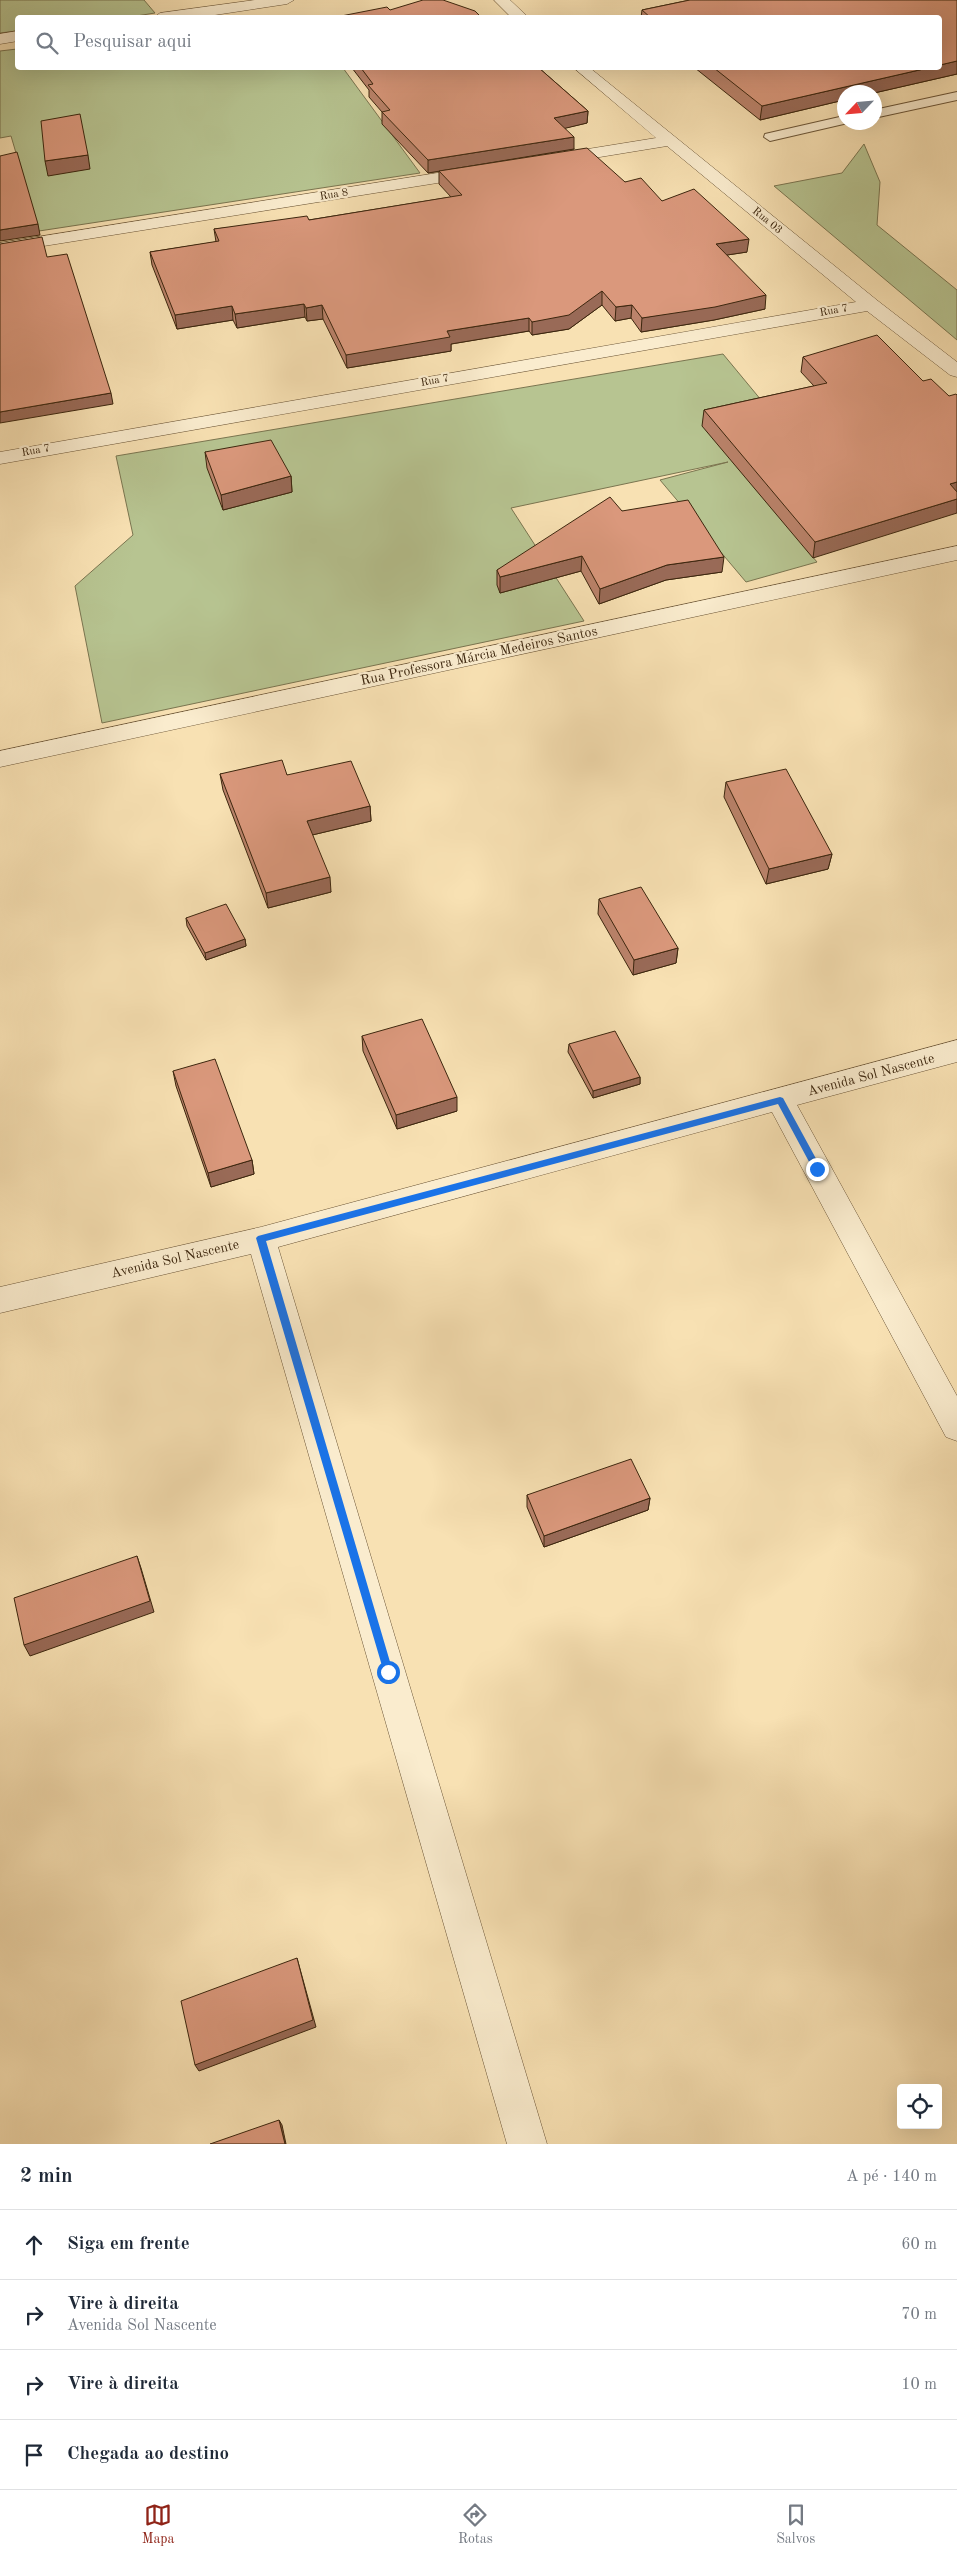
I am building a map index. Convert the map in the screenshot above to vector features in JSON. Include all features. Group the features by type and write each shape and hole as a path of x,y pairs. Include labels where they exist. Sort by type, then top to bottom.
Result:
{"street":[{"path":"182,0 190,14"},
{"path":"182,15 287,0"},
{"path":"501,0 518,15"},
{"path":"0,39 15,36"},
{"name":"Rua 03","path":"583,70 668,142 871,305 957,371"},
{"path":"541,162 668,142"},
{"name":"Rua 8","path":"0,248 492,170"},
{"name":"Rua 7","path":"0,458 871,305"},
{"name":"Rua Professora Márcia Medeiros Santos","path":"0,759 957,553"},
{"name":"Avenida Sol Nascente","path":"0,1300 261,1238 957,1051"},
{"path":"780,1100 957,1427"},
{"path":"261,1238 527,2144"}],"lane":[{"path":"882,112 957,96"},
{"path":"770,137 837,122"}],"green space":[{"path":"0,0 144,0 155,13 143,15 15,15 15,31 0,33"},
{"path":"15,49 15,70 344,70 420,173 39,231 11,136 0,138 0,51"},
{"path":"864,144 880,182 877,225 957,290 957,340 774,186 842,173"},
{"path":"723,354 800,447 732,461 817,562 746,582 660,480 728,462 511,508 584,621 102,723 75,586 133,535 116,456"}],"building":[{"path":"423,0 443,0 475,11 479,15 346,15 387,7 390,10"},
{"path":"690,0 957,0 957,61 942,65 942,15 648,15 642,10"},
{"path":"362,70 541,70 588,111 554,118 574,137 428,160 382,112 390,110 368,85 373,84"},
{"path":"717,70 919,70 854,85 837,85 837,89 762,106"},
{"path":"80,114 88,155 45,161 41,121"},
{"path":"587,148 625,182 641,178 662,201 694,189 749,239 716,244 766,295 715,307 642,318 632,305 616,307 602,291 569,315 532,322 529,318 447,331 450,337 346,355 322,305 306,308 304,304 235,314 232,306 175,315 150,252 219,241 214,229 307,216 309,220 462,195 439,171"},
{"path":"17,152 38,224 0,230 0,156"},
{"path":"42,237 47,257 67,254 111,393 0,412 0,244"},
{"path":"877,335 923,381 931,379 949,396 957,395 957,482 950,484 957,492 957,499 815,542 704,410 827,383 803,357"},
{"path":"271,440 291,476 221,495 205,452"},
{"path":"610,497 622,511 688,500 724,557 667,565 600,589 582,556 500,577 497,570"},
{"path":"282,760 287,775 351,761 370,806 307,821 330,877 266,893 220,774"},
{"path":"786,769 832,854 769,869 726,782"},
{"path":"641,887 678,948 634,960 599,899"},
{"path":"226,904 245,939 205,953 186,918"},
{"path":"422,1019 457,1097 396,1115 362,1036"},
{"path":"615,1031 640,1077 593,1091 569,1044"},
{"path":"215,1059 252,1160 208,1173 173,1071"},
{"path":"631,1459 650,1498 544,1536 527,1495"},
{"path":"137,1556 150,1601 24,1645 14,1598"},
{"path":"297,1958 313,2020 195,2065 181,2001"},
{"path":"279,2120 285,2144 210,2144"}],"route":[{"path":"388,1672 261,1238 780,1100 817,1169"}]}
